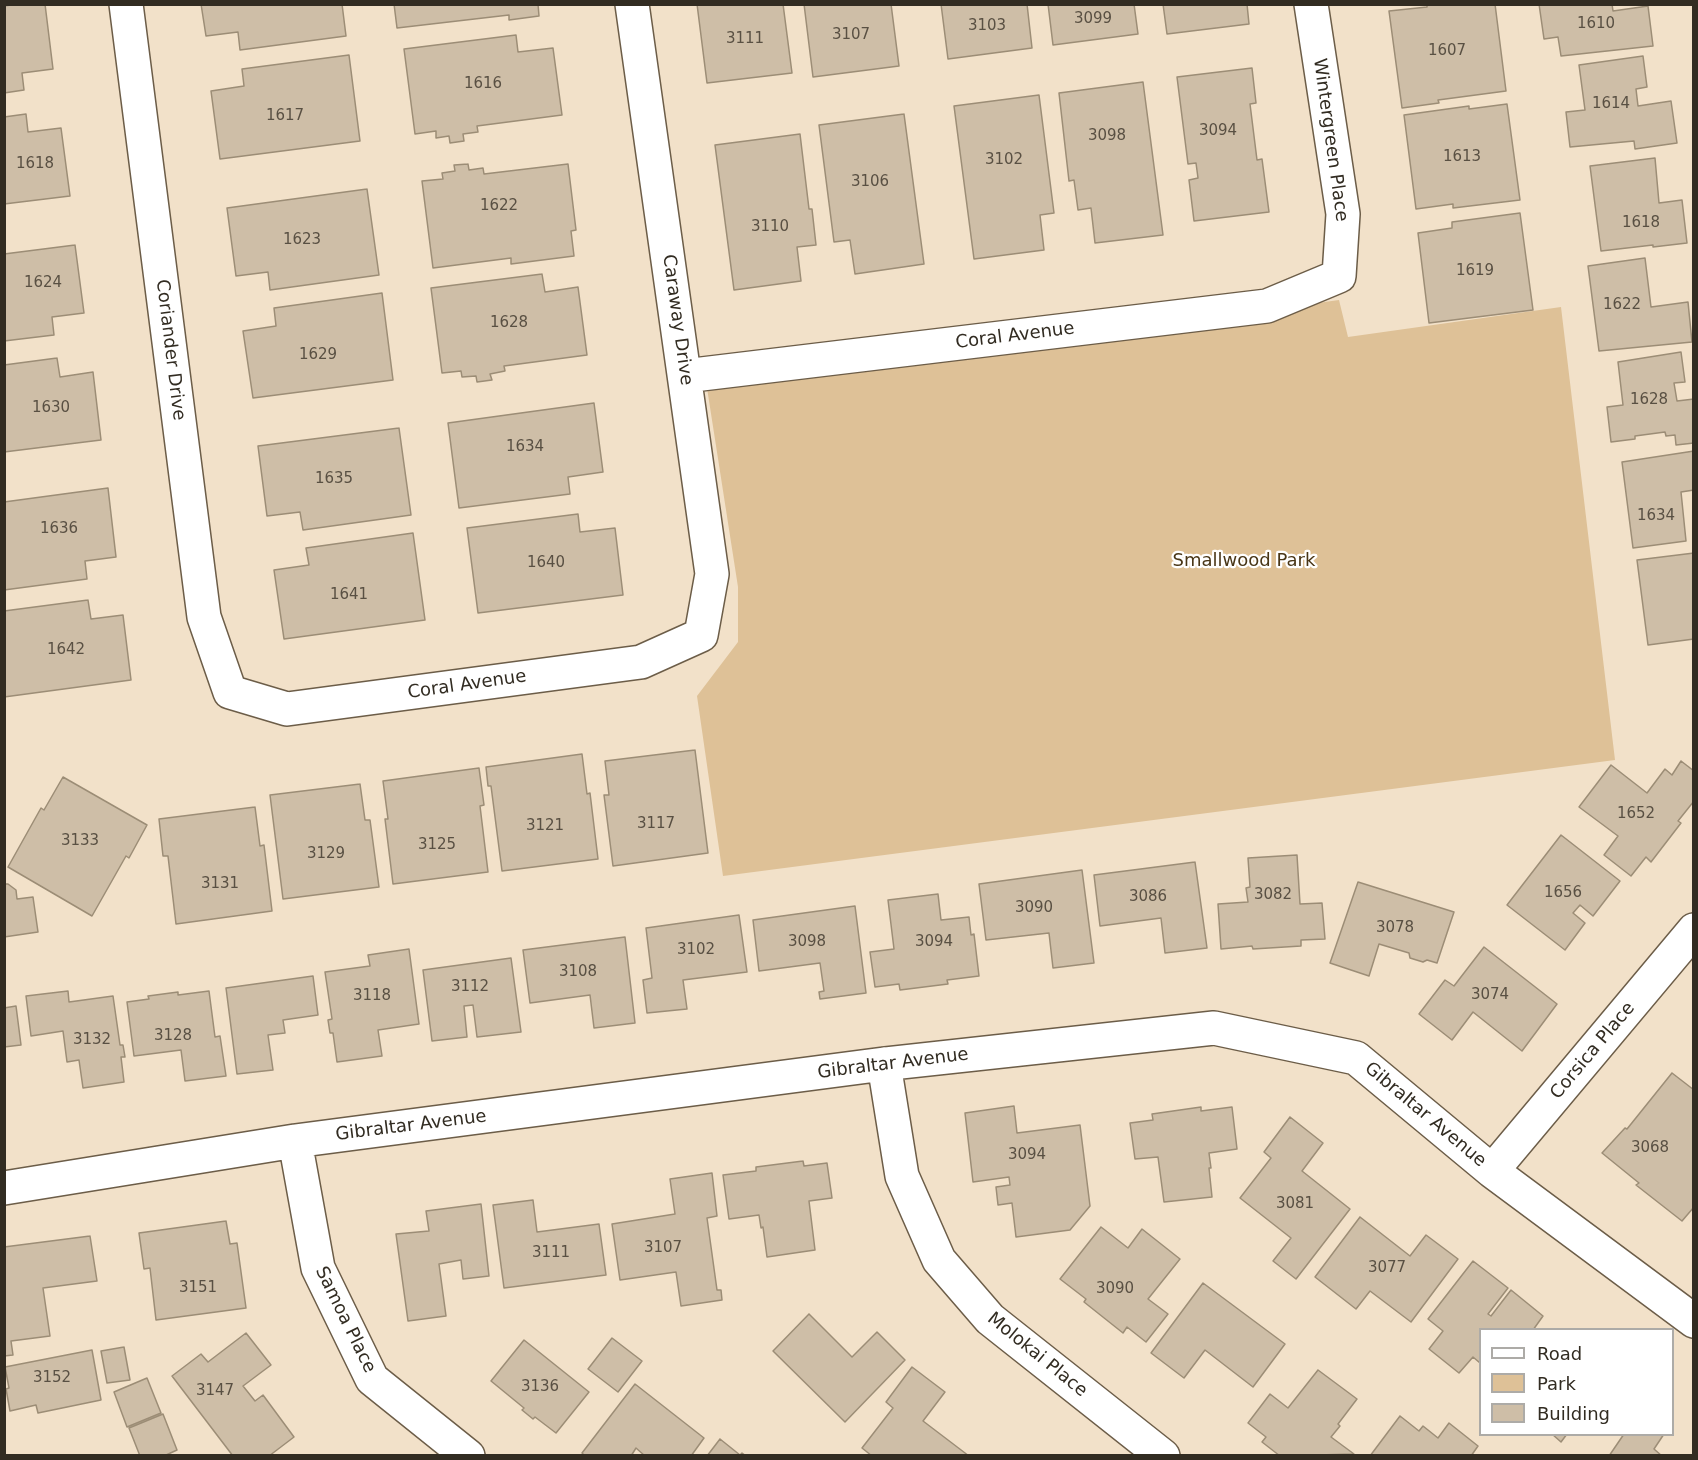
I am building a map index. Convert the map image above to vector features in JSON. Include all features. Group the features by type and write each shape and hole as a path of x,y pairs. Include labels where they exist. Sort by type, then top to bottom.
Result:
{"street":[{"name":"Coriander Drive","path":"126,4 204,617 230,692"},
{"name":"Caraway Drive","path":"632,4 712,574 701,635"},
{"name":"Wintergreen Place","path":"1311,4 1343,214 1339,276"},
{"name":"Coral Avenue","path":"685,376 1267,306 1339,276"},
{"name":"Coral Avenue","path":"230,692 287,709 641,662 701,635"},
{"name":"Corsica Place","path":"1492,1171 1694,930"},
{"name":"Gibraltar Avenue","path":"4,1188 295,1141 884,1064 1214,1028 1356,1058 1492,1171 1694,1321"},
{"name":"Molokai Place","path":"884,1064 902,1176 939,1260 990,1319 1163,1455"},
{"name":"Samoa Place","path":"295,1141 318,1268 372,1379 468,1455"}],"green space":[{"name":"Smallwood Park","path":"1339,300 1348,337 1561,307 1615,760 723,876 697,696 738,642 738,587 707,388"}],"building":[{"path":"45,4 53,69 22,73 24,90 4,93 4,6"},
{"path":"201,4 342,4 346,36 240,50 238,32 206,36"},
{"path":"394,4 538,4 539,16 509,20 509,15 397,28"},
{"path":"697,4 783,4 792,73 707,83"},
{"path":"804,4 891,4 899,66 813,77"},
{"path":"941,4 1027,4 1032,48 948,59"},
{"path":"1048,4 1134,4 1138,34 1053,45"},
{"path":"1163,4 1247,4 1249,24 1167,34"},
{"path":"1427,4 1495,4 1506,91 1438,100 1439,103 1402,108 1389,11 1427,7"},
{"path":"1539,4 1612,4 1613,11 1648,6 1653,46 1561,56 1558,37 1544,39"},
{"path":"516,35 518,52 553,48 562,115 477,126 478,132 463,134 464,141 450,143 449,136 436,138 436,131 415,134 404,49"},
{"path":"349,55 360,141 220,159 211,91 244,86 242,69"},
{"path":"1643,56 1647,87 1636,89 1638,106 1671,101 1677,143 1635,149 1634,141 1570,147 1566,112 1585,110 1579,65"},
{"path":"1252,68 1256,103 1250,104 1257,160 1262,159 1269,212 1194,221 1189,180 1198,178 1196,163 1188,164 1177,77"},
{"path":"1143,82 1163,235 1095,243 1091,208 1078,210 1074,180 1069,181 1059,93"},
{"path":"1039,95 1054,213 1040,215 1044,250 974,259 954,106"},
{"path":"1507,104 1520,200 1453,208 1453,204 1416,209 1404,115 1469,106 1469,109"},
{"path":"26,114 28,132 61,128 70,196 4,204 4,117"},
{"path":"904,114 924,264 855,274 850,240 834,242 819,125"},
{"path":"800,134 816,245 797,247 801,281 734,290 715,145"},
{"path":"1655,158 1659,203 1682,200 1687,243 1601,251 1590,166"},
{"path":"468,164 469,170 483,168 484,174 568,164 576,230 571,231 574,256 511,264 511,258 433,268 422,181 443,179 442,173 455,171 454,165"},
{"path":"367,189 379,275 270,290 268,272 236,276 227,208"},
{"path":"1520,213 1533,310 1429,323 1418,233 1452,228 1452,222"},
{"path":"75,245 84,313 52,317 54,335 4,341 4,254"},
{"path":"1645,258 1651,307 1688,302 1692,342 1599,351 1588,266"},
{"path":"542,274 545,292 578,287 587,355 504,366 505,371 490,374 492,380 477,382 476,376 462,377 461,371 442,373 431,288"},
{"path":"382,293 393,380 253,398 243,331 276,326 274,308"},
{"path":"1681,352 1685,382 1674,383 1677,401 1694,399 1694,443 1676,445 1675,435 1666,436 1665,432 1611,442 1607,407 1623,405 1618,362"},
{"path":"57,358 60,377 93,372 101,440 4,452 4,365"},
{"path":"594,403 603,472 568,477 570,494 459,508 448,423"},
{"path":"399,428 411,515 303,530 300,512 267,516 258,446"},
{"path":"1694,451 1694,490 1681,492 1686,541 1633,548 1622,462"},
{"path":"108,488 116,557 85,561 87,579 4,590 4,502"},
{"path":"578,514 580,532 615,528 623,595 478,613 467,528"},
{"path":"413,533 425,620 284,639 274,570 309,565 306,548"},
{"path":"1694,553 1694,639 1648,645 1637,560"},
{"path":"88,600 91,619 123,615 131,680 4,697 4,611"},
{"path":"695,750 708,853 613,866 604,795 609,795 605,761"},
{"path":"582,754 587,794 590,793 598,859 502,871 491,786 488,786 486,767"},
{"path":"1681,761 1694,771 1694,801 1678,821 1681,823 1651,862 1646,857 1631,876 1604,855 1618,836 1579,807 1611,765 1647,793 1665,769 1672,775"},
{"path":"479,768 484,805 480,806 488,872 393,884 383,781"},
{"path":"63,777 147,825 129,858 126,856 92,916 8,867 41,808 44,810"},
{"path":"360,784 365,820 370,820 379,887 283,899 270,795"},
{"path":"255,807 260,846 264,845 272,911 176,924 168,856 163,856 159,819"},
{"path":"1561,835 1620,881 1593,916 1580,905 1573,913 1585,923 1565,950 1507,905"},
{"path":"1297,855 1300,904 1322,903 1325,939 1301,940 1301,946 1253,949 1252,946 1221,949 1218,904 1248,902 1246,888 1250,887 1248,858"},
{"path":"1195,862 1207,948 1165,953 1161,918 1100,926 1094,875"},
{"path":"1082,870 1094,963 1053,968 1049,933 986,940 979,884"},
{"path":"1358,882 1454,912 1437,963 1410,958 1409,953 1379,944 1369,976 1330,963"},
{"path":"4,884 16,890 17,899 33,897 38,932 4,937"},
{"path":"938,894 941,920 969,917 971,935 974,934 979,976 947,980 948,984 900,990 899,984 875,987 870,952 894,949 888,900"},
{"path":"855,906 866,993 820,999 819,992 824,991 820,963 759,971 753,920"},
{"path":"739,915 747,972 683,980 687,1009 647,1013 643,980 652,978 646,928"},
{"path":"625,937 635,1023 594,1028 590,995 530,1003 523,950"},
{"path":"1484,947 1557,1004 1522,1051 1473,1012 1452,1040 1419,1014 1445,980 1454,986"},
{"path":"409,949 419,1024 378,1030 382,1056 337,1062 333,1033 330,1033 328,1020 332,1019 325,972 370,966 368,955"},
{"path":"511,958 521,1032 477,1037 473,1005 464,1006 467,1037 432,1041 423,970"},
{"path":"313,976 318,1015 283,1020 285,1033 268,1035 273,1070 237,1074 226,988"},
{"path":"68,991 69,1002 113,996 120,1045 123,1045 125,1057 121,1057 124,1082 83,1088 79,1060 67,1062 63,1031 31,1036 26,996"},
{"path":"209,991 215,1037 220,1036 226,1076 185,1081 181,1050 134,1056 127,1002 149,999 148,996"},
{"path":"16,1006 21,1045 4,1047 4,1008"},
{"path":"1672,1073 1694,1090 1694,1207 1682,1221 1636,1185 1639,1183 1602,1153 1625,1128 1627,1129"},
{"path":"1014,1106 1017,1133 1080,1125 1090,1206 1070,1230 1016,1237 1012,1203 998,1205 996,1187 1010,1185 1009,1177 973,1182 965,1113"},
{"path":"1201,1107 1201,1111 1232,1107 1237,1149 1209,1153 1212,1197 1164,1202 1158,1157 1135,1159 1130,1123 1153,1120 1152,1114"},
{"path":"1290,1117 1323,1143 1302,1171 1350,1209 1296,1279 1273,1261 1291,1238 1240,1198 1271,1158 1264,1152"},
{"path":"803,1161 804,1166 827,1163 832,1198 809,1201 815,1250 767,1257 759,1215 729,1219 723,1175 756,1171 756,1167"},
{"path":"712,1173 717,1216 707,1218 717,1290 721,1290 722,1300 681,1306 676,1272 620,1280 612,1224 675,1214 670,1179"},
{"path":"533,1200 537,1232 599,1224 606,1275 504,1288 493,1205"},
{"path":"481,1204 489,1276 463,1279 461,1260 439,1264 446,1316 408,1321 396,1234 429,1231 426,1211"},
{"path":"1360,1217 1410,1256 1426,1235 1458,1259 1411,1322 1370,1291 1356,1309 1315,1277"},
{"path":"226,1221 230,1244 237,1243 246,1308 156,1320 150,1268 144,1269 139,1233"},
{"path":"1101,1227 1128,1248 1142,1229 1180,1259 1148,1299 1168,1314 1146,1342 1127,1327 1123,1333 1084,1302 1086,1299 1060,1279"},
{"path":"90,1236 97,1281 43,1288 50,1336 11,1341 13,1355 4,1356 4,1247"},
{"path":"1473,1261 1508,1288 1488,1314 1491,1316 1511,1290 1543,1316 1534,1328 1479,1328 1479,1362 1473,1357 1459,1373 1429,1349 1443,1331 1428,1319"},
{"path":"1203,1283 1285,1344 1253,1387 1205,1350 1184,1378 1151,1353"},
{"path":"809,1314 852,1357 877,1332 905,1360 845,1422 773,1351"},
{"path":"246,1333 271,1365 243,1386 255,1401 263,1395 294,1437 269,1456 233,1456 172,1376 201,1354 208,1362"},
{"path":"612,1338 642,1361 618,1392 588,1369"},
{"path":"524,1340 589,1392 556,1433 535,1417 533,1419 522,1410 524,1408 491,1381"},
{"path":"124,1347 130,1380 107,1383 101,1351"},
{"path":"92,1350 101,1400 38,1413 36,1405 10,1411 5,1367"},
{"path":"912,1367 945,1392 923,1421 969,1456 872,1456 862,1448 893,1408 886,1402"},
{"path":"1318,1370 1357,1399 1331,1437 1354,1454 1280,1456 1262,1442 1266,1437 1248,1423 1270,1394 1288,1408"},
{"path":"147,1378 161,1413 127,1427 114,1392"},
{"path":"635,1384 704,1438 691,1456 645,1456 636,1448 631,1456 585,1456 582,1453"},
{"path":"163,1414 177,1450 164,1456 140,1456 129,1428"},
{"path":"1400,1416 1419,1431 1423,1426 1438,1438 1449,1423 1478,1446 1471,1456 1370,1456"},
{"path":"1554,1436 1566,1436 1561,1442"},
{"path":"1623,1436 1663,1436 1654,1449 1662,1456 1609,1456"},
{"path":"720,1439 740,1455 742,1453 746,1456 707,1456"}]}
